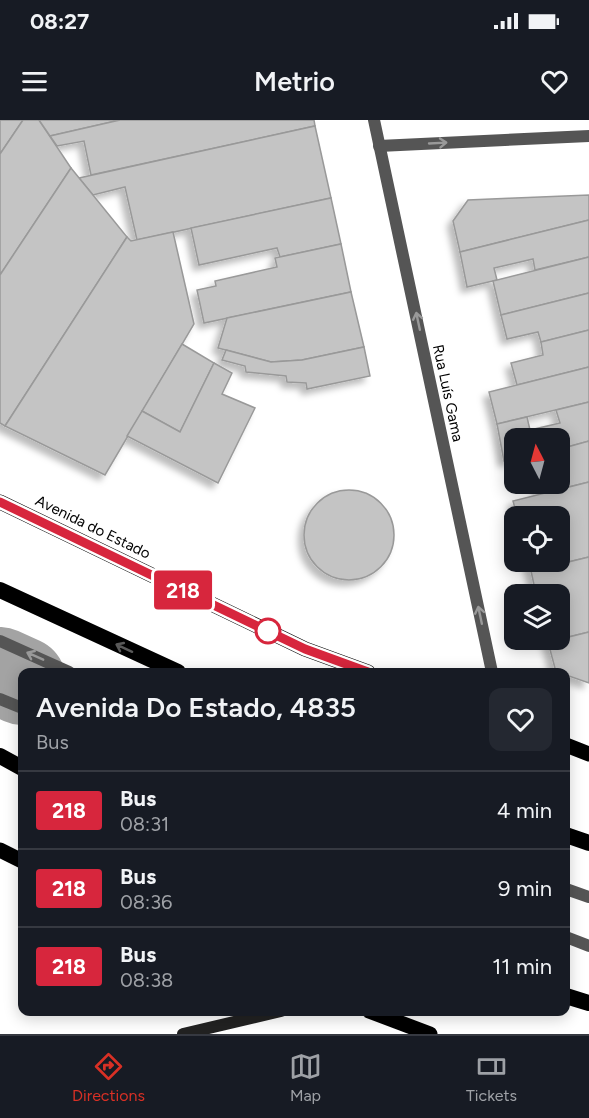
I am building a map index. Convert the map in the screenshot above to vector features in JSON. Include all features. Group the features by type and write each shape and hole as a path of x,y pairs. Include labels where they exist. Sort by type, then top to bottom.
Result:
{"highway":[{"path":"0,590 169,668"},
{"path":"0,756 18,766"},
{"path":"570,836 589,843"},
{"path":"570,997 589,1003"}],"main road":[{"name":"Avenida do Estado","path":"0,502 305,649 357,668"},
{"path":"570,747 589,754"},
{"path":"0,850 18,859"},
{"path":"183,1034 260,1016"},
{"path":"382,1016 430,1034"}],"street":[{"name":"Rua Luís Gama","path":"374,120 491,668"},
{"path":"379,146 589,136"},
{"path":"0,641 60,668"},
{"path":"0,699 18,706"},
{"path":"570,890 589,897"},
{"path":"570,939 589,946"}],"building":[{"path":"0,120 23,120 0,154"},
{"path":"23,120 39,120 71,168 0,275 0,154"},
{"path":"39,120 120,120 50,136"},
{"path":"120,120 314,120 315,126 91,175 84,141 57,146 50,136"},
{"path":"315,126 331,198 137,240 125,187 93,195 79,178"},
{"path":"71,168 127,237 5,426 0,423 0,275"},
{"path":"589,195 589,220 460,252 453,221 468,200"},
{"path":"331,198 341,244 280,257 277,248 199,265 191,228"},
{"path":"589,220 589,257 535,270 533,259 494,268 497,280 467,287 460,252"},
{"path":"173,232 194,324 105,475 5,426 127,237 131,241"},
{"path":"341,244 351,292 204,323 197,290 216,286 215,281 277,267 275,258"},
{"path":"589,257 589,293 501,315 493,281"},
{"path":"351,292 364,347 302,360 271,362 218,348 227,318"},
{"path":"589,293 589,330 541,342 538,332 507,339 501,315"},
{"path":"589,330 589,367 517,385 511,363 543,355 541,342"},
{"path":"182,344 214,363 180,432 142,411"},
{"path":"364,347 370,376 307,389 306,383 287,382 286,376 246,372 245,366 222,360 226,350 271,362 302,360"},
{"path":"214,363 232,373 222,394 255,408 218,483 127,436 142,411 180,432"},
{"path":"589,367 589,402 497,424 489,392"},
{"path":"589,402 589,441 570,446 570,428 539,428 560,423 556,410"},
{"path":"527,417 530,428 504,428 504,461 497,424"},
{"path":"589,441 589,482 570,487 570,446"},
{"path":"589,482 589,557 570,562 570,506 514,506 513,501 541,494 570,494 570,487"},
{"path":"349,490 366,494 381,503 390,518 394,535 390,552 381,567 366,576 349,580 332,576 317,567 308,552 304,535 308,518 317,503 332,494"},
{"path":"589,557 589,632 570,637 570,584 534,584 531,572 570,572 570,562"},
{"path":"589,632 589,683 570,676 570,668 555,668 550,650 570,650 570,637"}],"waterway":[{"path":"0,671 18,679"}],"bus line":[{"name":"218","path":"0,502 305,649 357,668"}]}
